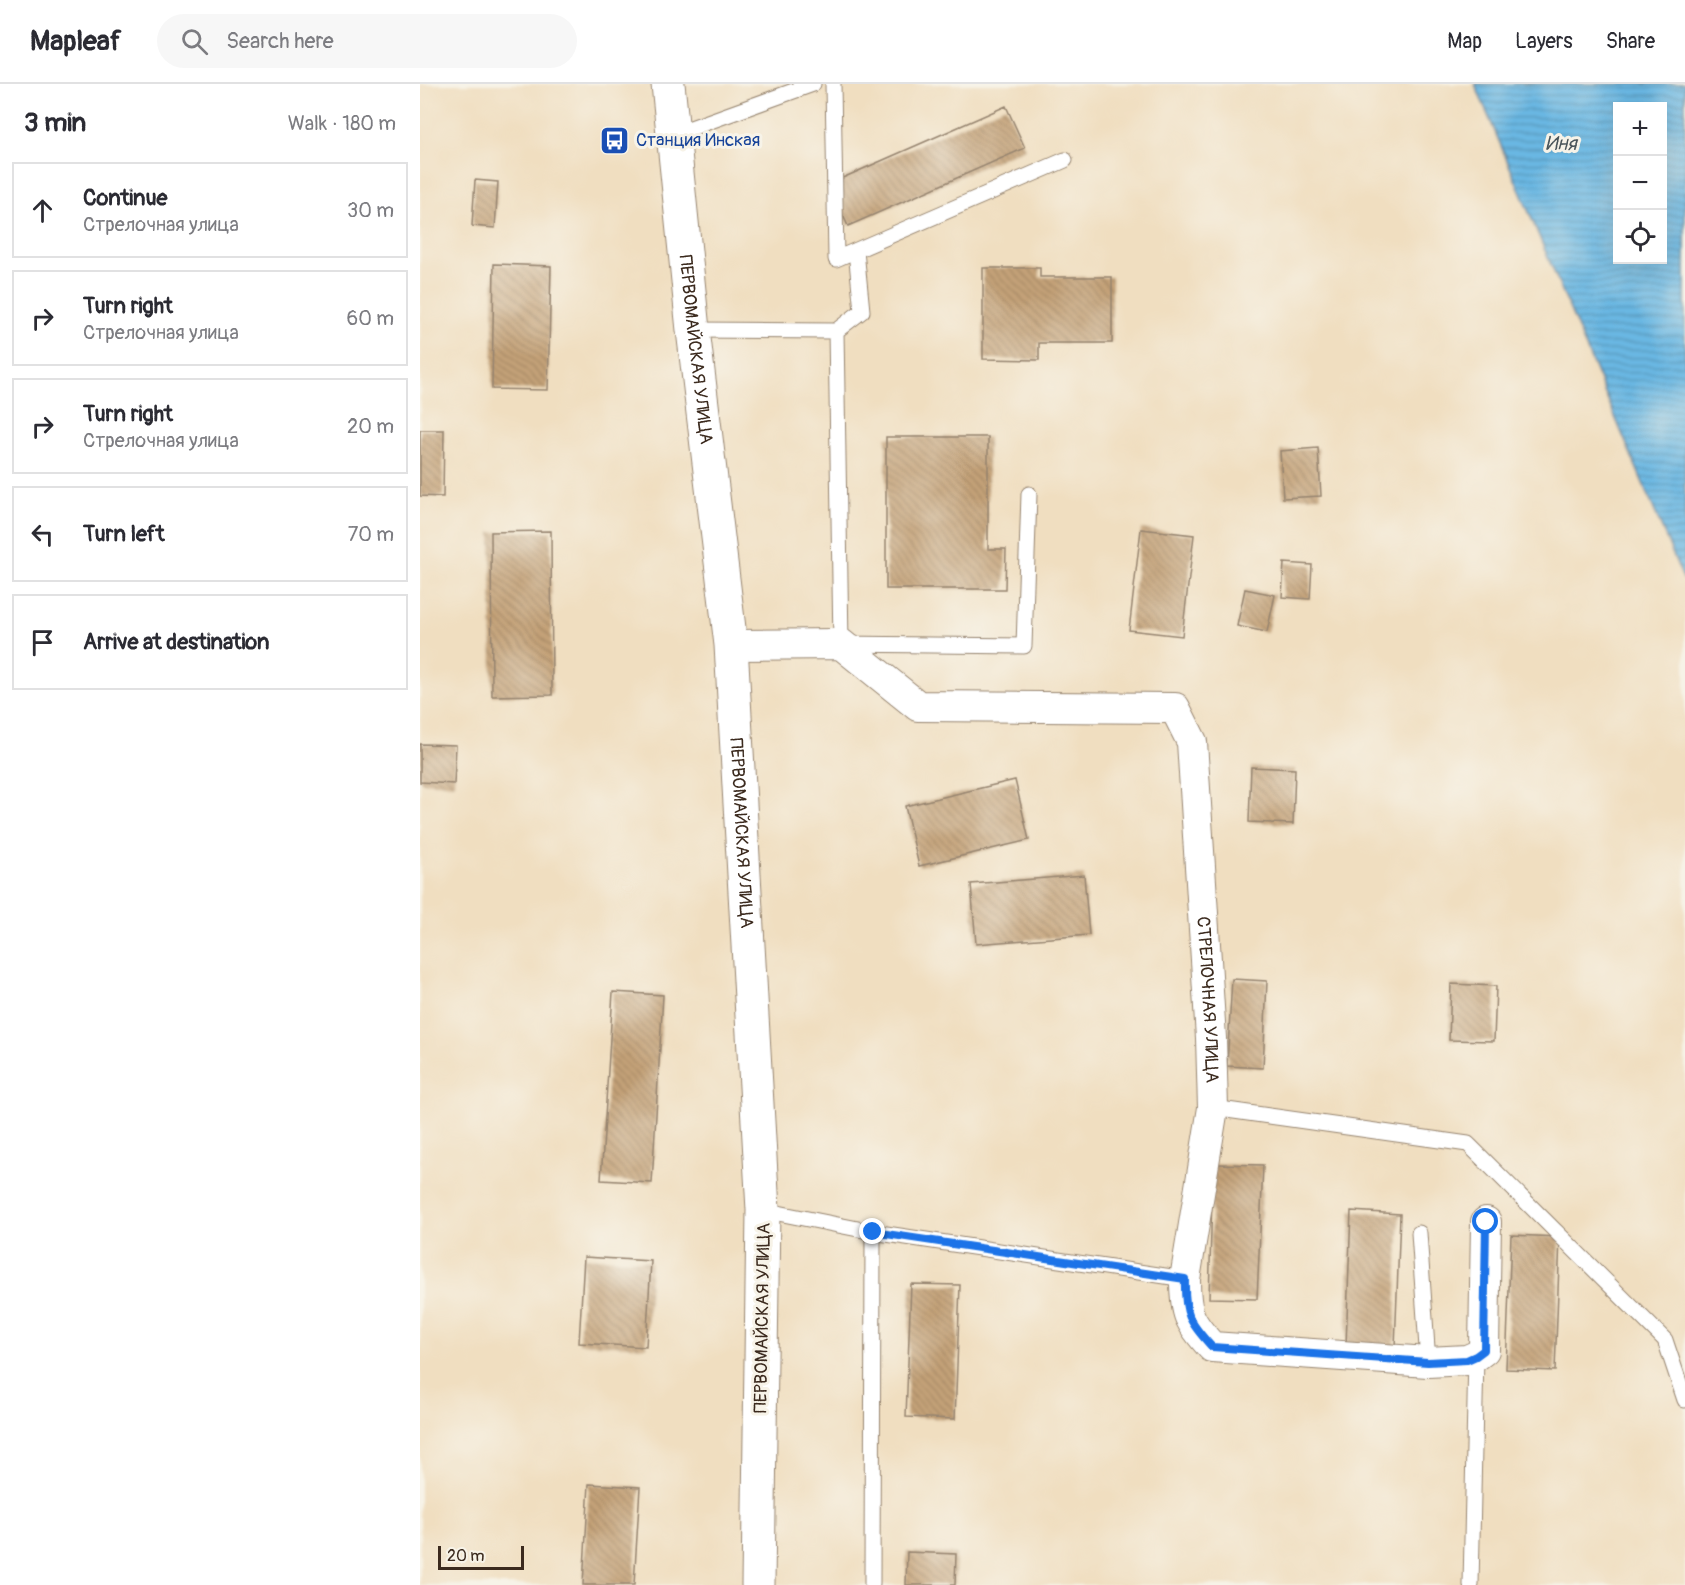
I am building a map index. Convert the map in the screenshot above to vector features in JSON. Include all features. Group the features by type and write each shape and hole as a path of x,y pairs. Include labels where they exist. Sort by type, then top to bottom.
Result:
{"main road":[{"name":"ПЕРВОМАЙСКАЯ УЛИЦА","path":"668,84 693,330 731,645 763,1210 758,1585"}],"street":[{"path":"731,645 841,644"},
{"name":"СТРЕЛОЧНАЯ УЛИЦА","path":"841,644 918,706 1175,708 1192,742 1211,1038 1213,1108 1185,1279 1185,1305 1196,1329 1212,1347 1428,1362 1467,1360 1476,1356"},
{"path":"1476,1356 1484,1350 1486,1222"}],"lane":[{"path":"674,134 813,84"},
{"path":"833,84 836,259 1065,160"},
{"path":"693,330 836,331 862,311 856,251"},
{"path":"836,331 841,644 1024,646 1029,494"},
{"path":"1213,1108 1468,1144 1665,1340 1685,1400"},
{"path":"763,1210 873,1232 1185,1279"},
{"path":"872,1585 873,1232"},
{"path":"1419,1233 1428,1362"},
{"path":"1471,1585 1476,1356"}],"water":[{"name":"Иня","path":"1475,84 1685,84 1685,583"}],"building":[{"path":"1006,106 1025,148 848,226 829,184"},
{"path":"475,180 498,182 495,228 472,226"},
{"path":"494,264 551,266 548,390 492,389"},
{"path":"983,268 1040,268 1040,277 1112,277 1112,343 1039,343 1039,360 983,359"},
{"path":"420,430 444,430 443,497 420,496"},
{"path":"886,437 988,437 988,549 1006,549 1005,589 886,589"},
{"path":"1318,448 1321,496 1283,498 1280,451"},
{"path":"1141,529 1194,535 1182,636 1129,630"},
{"path":"551,531 552,695 492,696 491,532"},
{"path":"1284,563 1312,565 1310,599 1282,597"},
{"path":"1245,589 1275,595 1267,632 1237,626"},
{"path":"420,744 456,745 454,784 420,782"},
{"path":"1251,767 1295,769 1293,824 1249,822"},
{"path":"1015,780 1029,840 919,866 905,806"},
{"path":"1084,875 1089,935 976,944 971,884"},
{"path":"1232,979 1267,981 1263,1068 1227,1066"},
{"path":"1451,984 1496,986 1494,1041 1449,1040"},
{"path":"613,992 663,995 652,1183 601,1180"},
{"path":"1213,1164 1263,1165 1257,1299 1209,1298"},
{"path":"1351,1211 1400,1214 1395,1347 1346,1345"},
{"path":"1511,1235 1560,1237 1555,1371 1506,1369"},
{"path":"584,1257 651,1261 646,1347 579,1343"},
{"path":"911,1284 960,1285 955,1419 906,1417"},
{"path":"589,1484 640,1487 634,1585 583,1585"},
{"path":"907,1552 956,1554 955,1585 906,1585"}],"place":[{"name":"Станция Инская","path":"615,140"}],"route":[{"path":"873,1232 1185,1279 1185,1305 1196,1329 1212,1347 1428,1362 1467,1360 1484,1350 1486,1222"}]}
